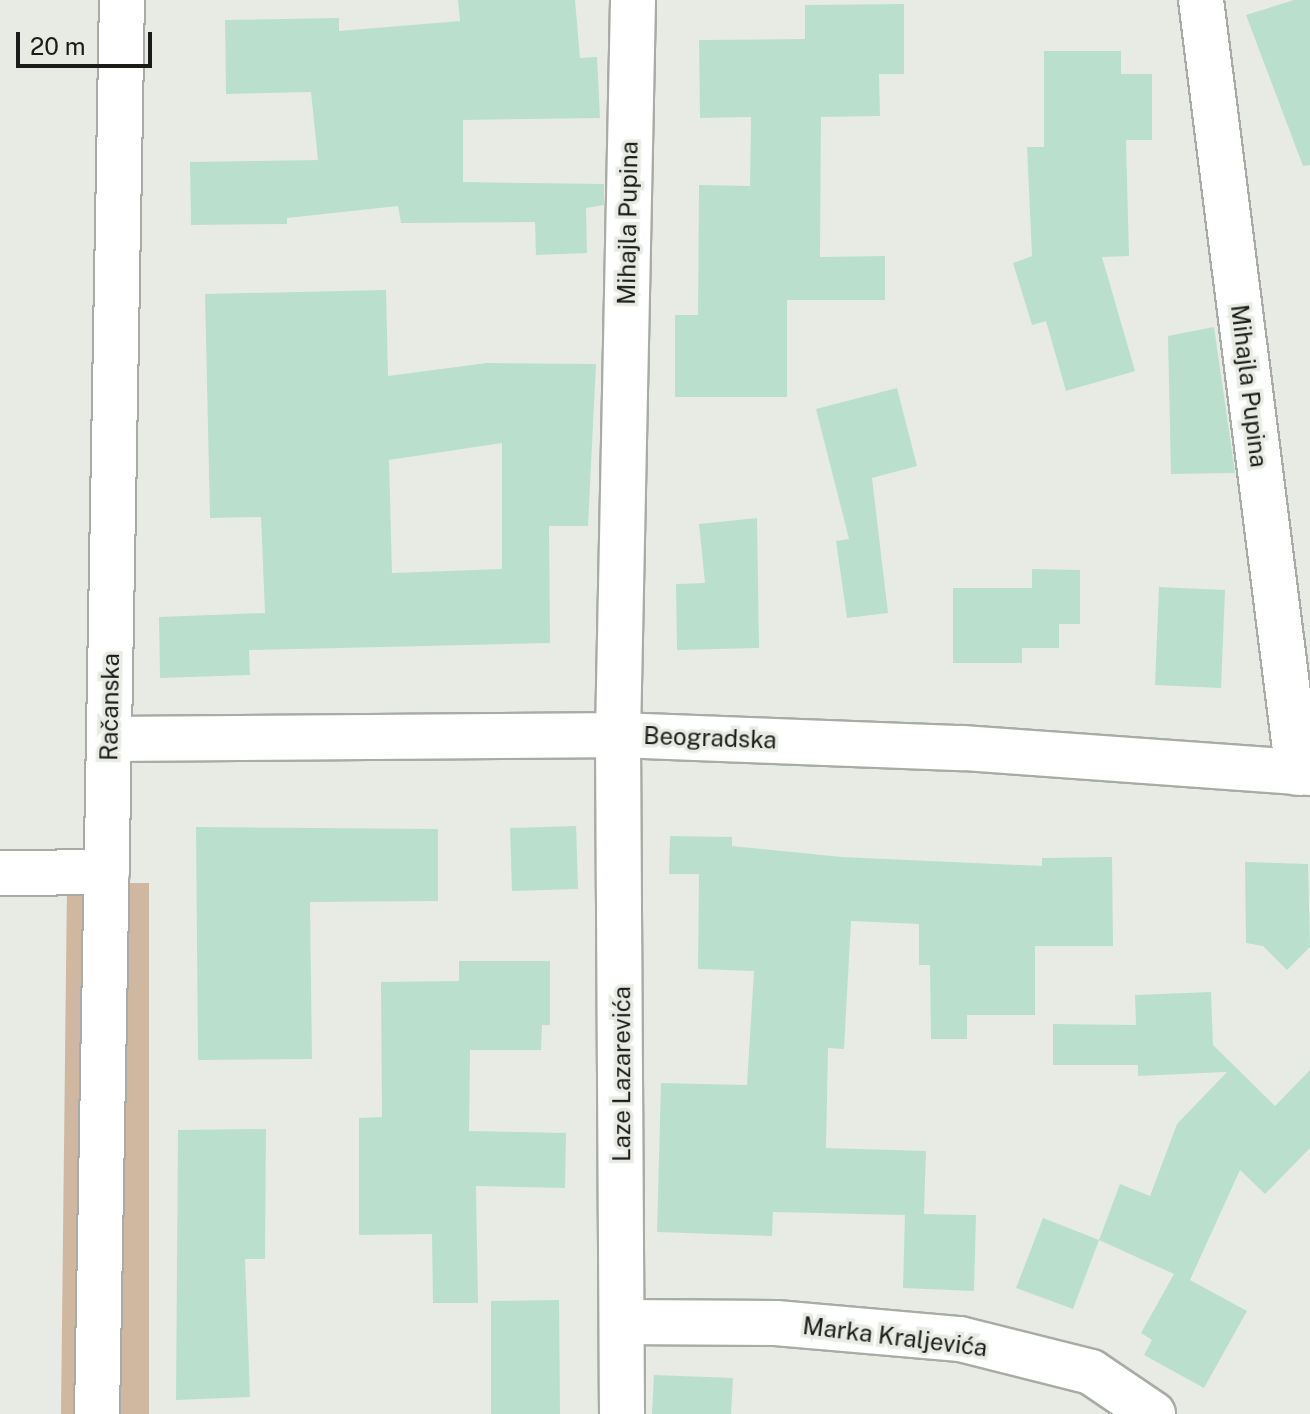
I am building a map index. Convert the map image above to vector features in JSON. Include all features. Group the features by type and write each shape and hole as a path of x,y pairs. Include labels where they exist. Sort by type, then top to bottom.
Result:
{"street":[{"name":"Račanska","path":"97,1414 122,0"},
{"name":"Mihajla Pupina","path":"618,735 633,0"},
{"name":"Mihajla Pupina","path":"1201,0 1304,773"},
{"name":"Beogradska","path":"109,739 618,735 963,748 1304,773"},
{"name":"Laze Lazarevića","path":"618,735 622,1414"},
{"path":"0,873 107,872"},
{"name":"Marka Kraljevića","path":"622,1322 776,1323 960,1339 1091,1372 1153,1414"}],"shaded area":[{"path":"67,883 149,883 149,1414 61,1414"}],"building":[{"path":"458,0 575,0 580,58 597,57 600,118 463,120 463,182 604,184 604,205 586,208 587,253 536,255 535,222 401,223 398,206 287,218 287,224 191,225 190,162 318,160 311,92 226,94 225,20 339,18 339,31 460,21"},
{"path":"1294,0 1310,0 1310,165 1303,166 1246,15"},
{"path":"904,4 904,74 879,74 880,116 821,117 820,257 885,256 885,300 787,300 787,397 675,397 675,315 698,315 699,185 750,186 751,117 700,118 699,40 805,39 805,5"},
{"path":"1044,51 1121,51 1121,74 1152,74 1152,140 1126,140 1129,256 1102,257 1135,371 1066,391 1046,321 1032,325 1013,263 1032,256 1027,147 1044,147"},
{"path":"386,290 388,376 487,363 596,364 588,526 549,526 550,643 249,650 250,675 160,678 159,617 265,613 261,517 210,518 205,294","holes":["502,443 502,569 392,573 389,460"]},
{"path":"1214,327 1235,473 1171,474 1168,336"},
{"path":"897,388 917,466 872,478 888,613 847,618 836,541 849,539 816,409"},
{"path":"757,518 759,648 677,650 676,584 705,583 699,524"},
{"path":"1032,569 1080,570 1080,624 1059,624 1059,648 1022,648 1022,663 953,663 953,588 1032,588"},
{"path":"1159,587 1225,590 1221,688 1155,685"},
{"path":"576,826 578,889 512,891 510,828"},
{"path":"196,827 438,829 438,901 310,902 312,1059 198,1060"},
{"path":"670,836 732,837 732,846 842,857 1042,866 1042,858 1112,857 1113,946 1035,946 1035,1015 967,1015 967,1039 931,1039 930,965 919,965 919,924 851,921 844,1049 828,1048 826,1148 926,1151 924,1214 976,1215 974,1291 903,1288 905,1215 773,1212 772,1236 657,1232 661,1083 747,1085 754,971 698,969 699,874 669,874"},
{"path":"1245,862 1308,864 1310,947 1287,970 1263,946 1246,943"},
{"path":"459,961 550,961 550,1025 542,1025 541,1050 470,1050 469,1131 566,1133 565,1188 476,1186 478,1303 433,1303 432,1234 359,1235 359,1118 382,1117 381,982 459,981"},
{"path":"1211,992 1213,1045 1275,1106 1310,1070 1310,1148 1265,1194 1240,1170 1190,1280 1247,1311 1204,1388 1144,1355 1152,1340 1141,1333 1174,1274 1099,1240 1120,1184 1150,1196 1177,1124 1227,1072 1138,1076 1138,1065 1053,1065 1053,1024 1136,1025 1135,995"},
{"path":"266,1129 265,1259 245,1259 250,1397 176,1400 178,1130"},
{"path":"1043,1218 1099,1240 1073,1309 1016,1288"},
{"path":"559,1300 560,1414 491,1414 491,1301"},
{"path":"654,1375 733,1378 731,1414 652,1414"}]}
